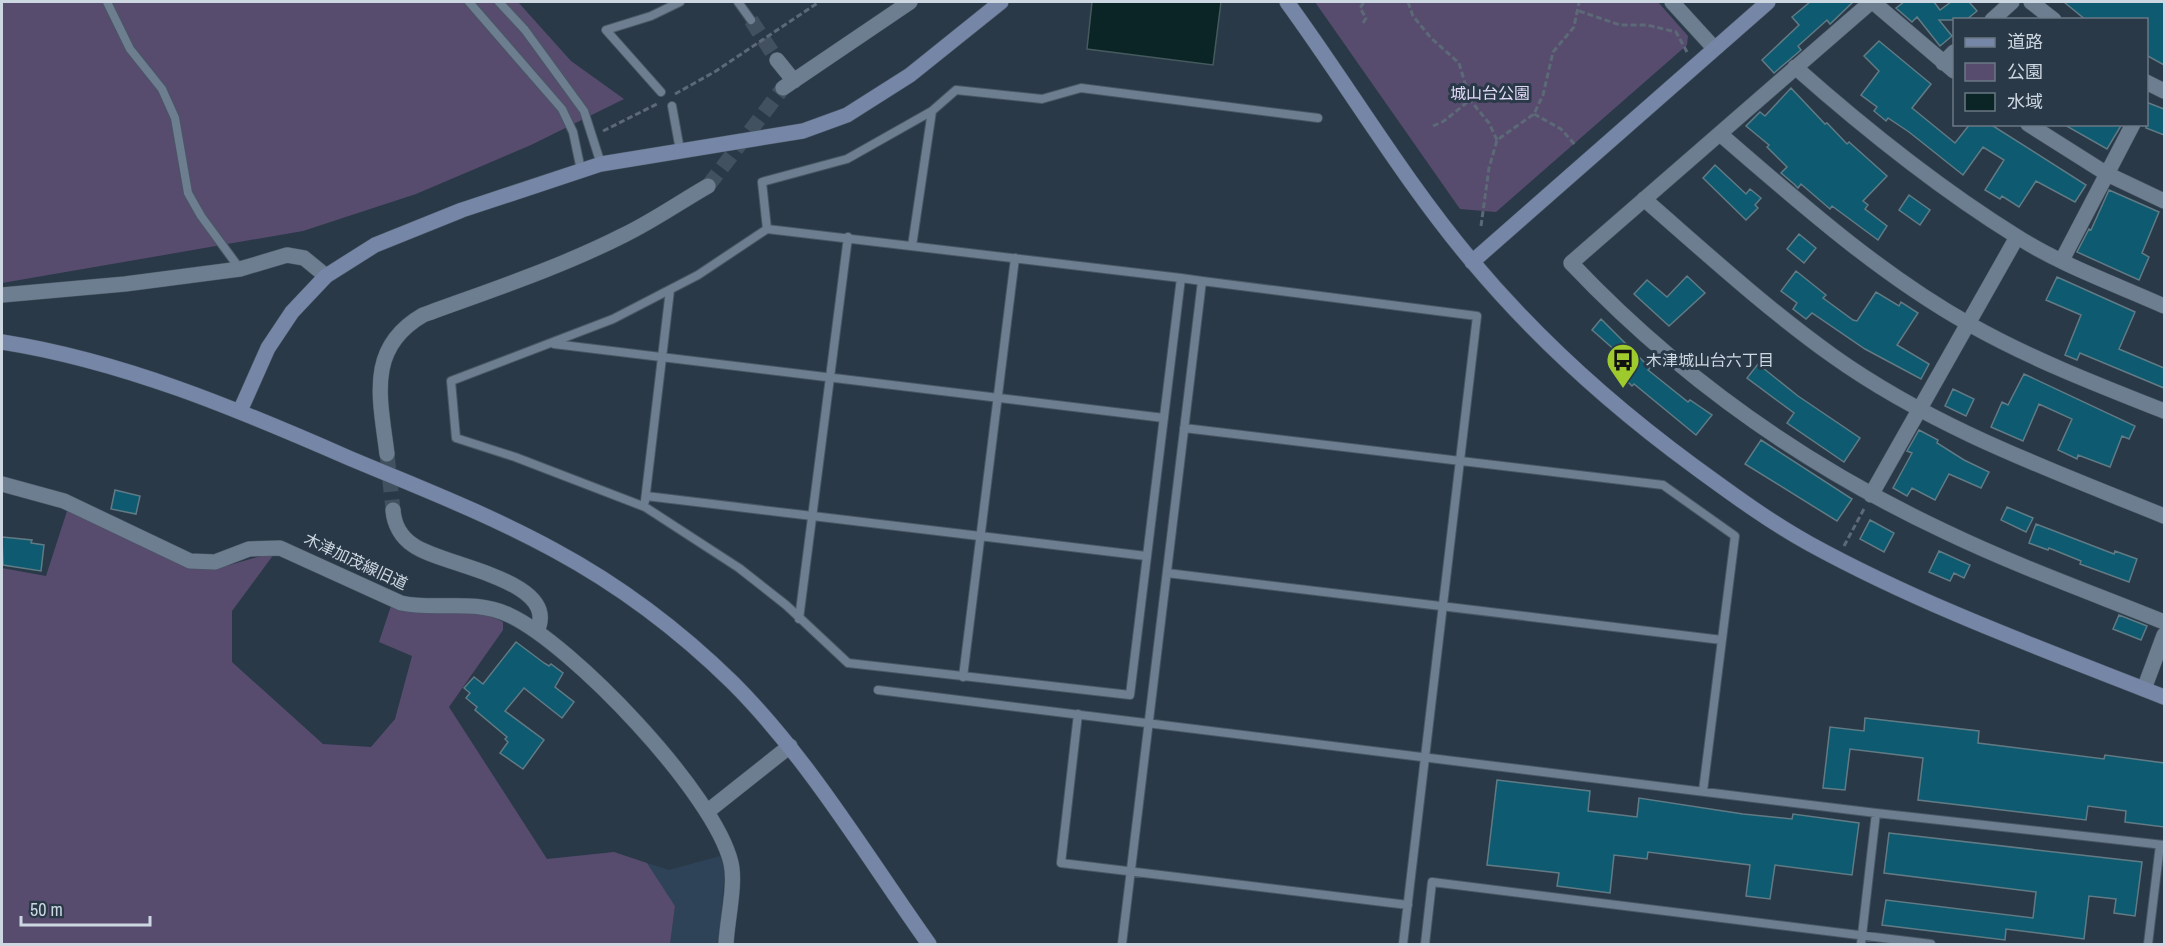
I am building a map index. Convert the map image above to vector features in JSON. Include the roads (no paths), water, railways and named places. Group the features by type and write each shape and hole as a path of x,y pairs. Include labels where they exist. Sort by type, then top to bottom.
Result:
{"street":[{"path":"777,60 788,85 910,2"},
{"path":"240,411 258,369 280,329 326,276 360,253 390,237 601,164 803,131 847,115 910,75 1001,2"},
{"path":"1287,2 1394,158 1472,262 1590,384 1645,430 1742,502 1838,559 1960,617 2164,697"},
{"path":"1672,2 1714,48"},
{"path":"1472,262 1580,170 1768,2"},
{"path":"1949,67 1872,2 1571,263 1615,309 1736,410 1871,495 1956,537 2164,622"},
{"path":"1994,18 2012,2"},
{"path":"2031,2 2051,18"},
{"path":"1795,67 1871,134 2017,237 2164,306"},
{"path":"2031,126 2107,174 2164,201"},
{"path":"2062,260 2132,126"},
{"path":"1720,134 1804,206 1872,259 1968,324 2059,369 2164,411"},
{"path":"387,454 380,373 391,342 411,322 423,315 505,287 574,258 626,234 708,186"},
{"path":"1644,200 1749,290 1834,357 1985,443 2164,516"},
{"path":"1871,495 2017,237"},
{"path":"2,295 125,284 240,268 279,256 294,255 313,263 326,276"},
{"path":"2,342 102,364 240,411 488,518 554,549 605,580 705,656 790,746 929,945"},
{"name":"木津加茂線旧道","path":"2,484 64,501 190,561 215,562 249,549 280,548 401,603 422,606 458,604 486,607 508,614 537,631 598,684 678,771 708,811 731,864 726,945"},
{"path":"393,510 397,527 413,545 490,576 534,598 541,611 537,631"},
{"path":"2144,689 2164,635"},
{"path":"708,811 790,746"}],"lane":[{"path":"107,2 130,49 162,89 175,118 188,193 201,216 240,268"},
{"path":"469,2 562,109 573,132 581,170"},
{"path":"500,2 559,75 584,111 601,164"},
{"path":"661,92 606,30 651,16 680,2"},
{"path":"738,2 751,20"},
{"path":"767,229 762,182 847,159 932,111 956,90 1042,99 1082,88 1318,118"},
{"path":"672,106 680,150"},
{"path":"912,246 932,111"},
{"path":"1182,278 1130,695 848,663 786,605 739,568 645,507 567,476 456,438 451,381 554,344 613,319 670,290 767,229 848,237 912,246 1182,278 1477,316 1445,607 1403,945"},
{"path":"799,619 848,237"},
{"path":"963,677 1015,258"},
{"path":"1122,945 1203,281"},
{"path":"645,507 670,290"},
{"path":"554,344 1164,418"},
{"path":"1184,428 1663,485 1735,536 1702,791"},
{"path":"646,496 1146,556"},
{"path":"1167,573 1722,640"},
{"path":"878,690 1876,813 2162,845 2148,945"},
{"path":"1078,714 1061,863 1408,905"},
{"path":"1862,940 1876,813"},
{"path":"1425,945 1432,882 1862,940 1930,945"}],"water":[{"path":"1092,2 1221,2 1213,65 1087,49"}],"tunnel":[{"path":"751,20 777,60"},
{"path":"708,186 783,88"},
{"path":"387,454 393,510"}],"place":[{"name":"木津城山台六丁目","path":"1623,389"}],"park label":[{"name":"城山台公園","path":"1490,93"}]}
